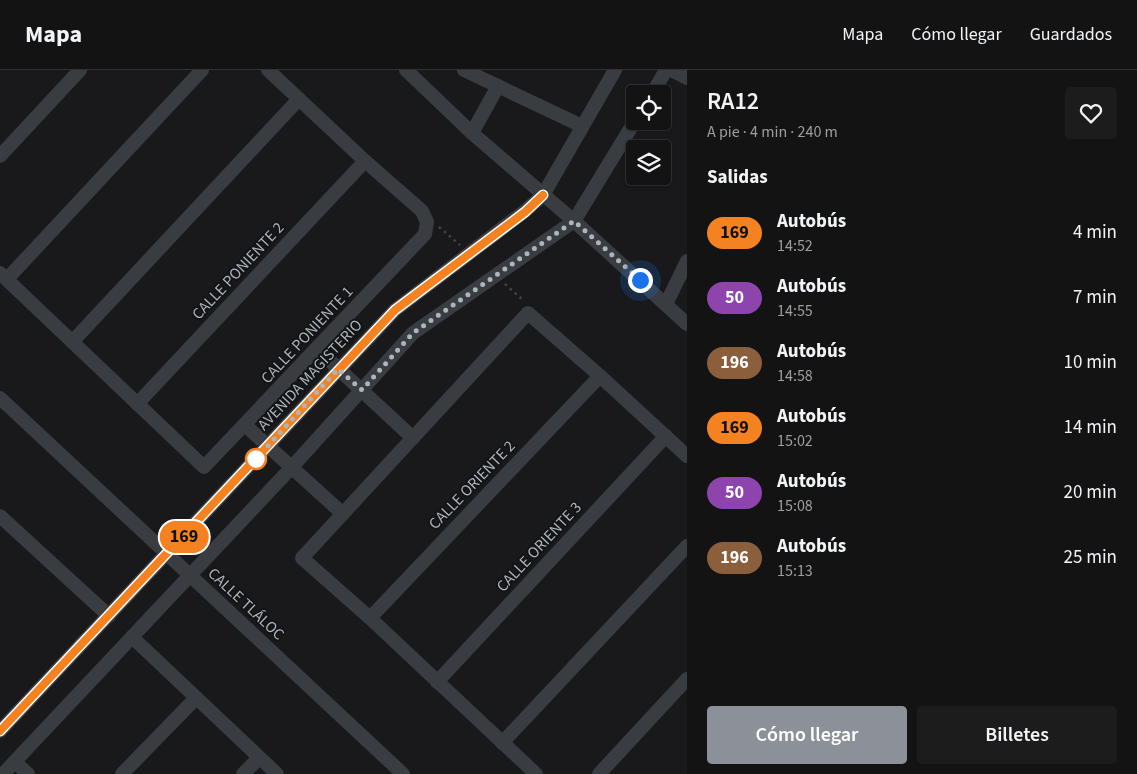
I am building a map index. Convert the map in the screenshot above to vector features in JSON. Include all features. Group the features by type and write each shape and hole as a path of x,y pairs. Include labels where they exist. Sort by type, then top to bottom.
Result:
{"street":[{"path":"0,156 80,70"},
{"path":"137,404 3,276 202,70"},
{"path":"268,70 365,161 422,211 427,222"},
{"path":"406,70 472,133 574,221 687,324"},
{"path":"464,70 582,126"},
{"name":"AVENIDA MAGISTERIO","path":"0,731 395,310 525,212 543,195 615,70"},
{"path":"657,85 666,70"},
{"path":"671,70 687,78"},
{"path":"472,133 498,86"},
{"path":"73,341 299,99"},
{"path":"3,774 292,467 413,333 574,221 630,130"},
{"name":"CALLE PONIENTE 2","path":"137,404 365,161"},
{"name":"CALLE PONIENTE 1","path":"137,404 204,467 425,234 427,222"},
{"path":"666,304 687,261"},
{"path":"536,774 370,618 302,558 413,438 525,306 687,456"},
{"path":"317,349 413,438"},
{"name":"CALLE ORIENTE 2","path":"370,618 600,376"},
{"name":"CALLE TLÁLOC","path":"0,398 403,774"},
{"path":"245,425 343,514"},
{"name":"CALLE ORIENTE 3","path":"437,682 666,436"},
{"path":"0,516 109,616"},
{"path":"502,743 687,546"},
{"path":"132,637 276,774"},
{"path":"599,774 687,679"},
{"path":"122,774 196,698"},
{"path":"243,774 259,758"},
{"path":"15,762 28,774"}],"path":[{"path":"427,222 442,229 470,254"},
{"path":"495,276 525,306"}],"bus line":[{"name":"169","path":"0,731 395,310 525,212 543,195"}],"route":[{"path":"256,459 338,369 362,390 413,333 574,221 640,280"}]}
